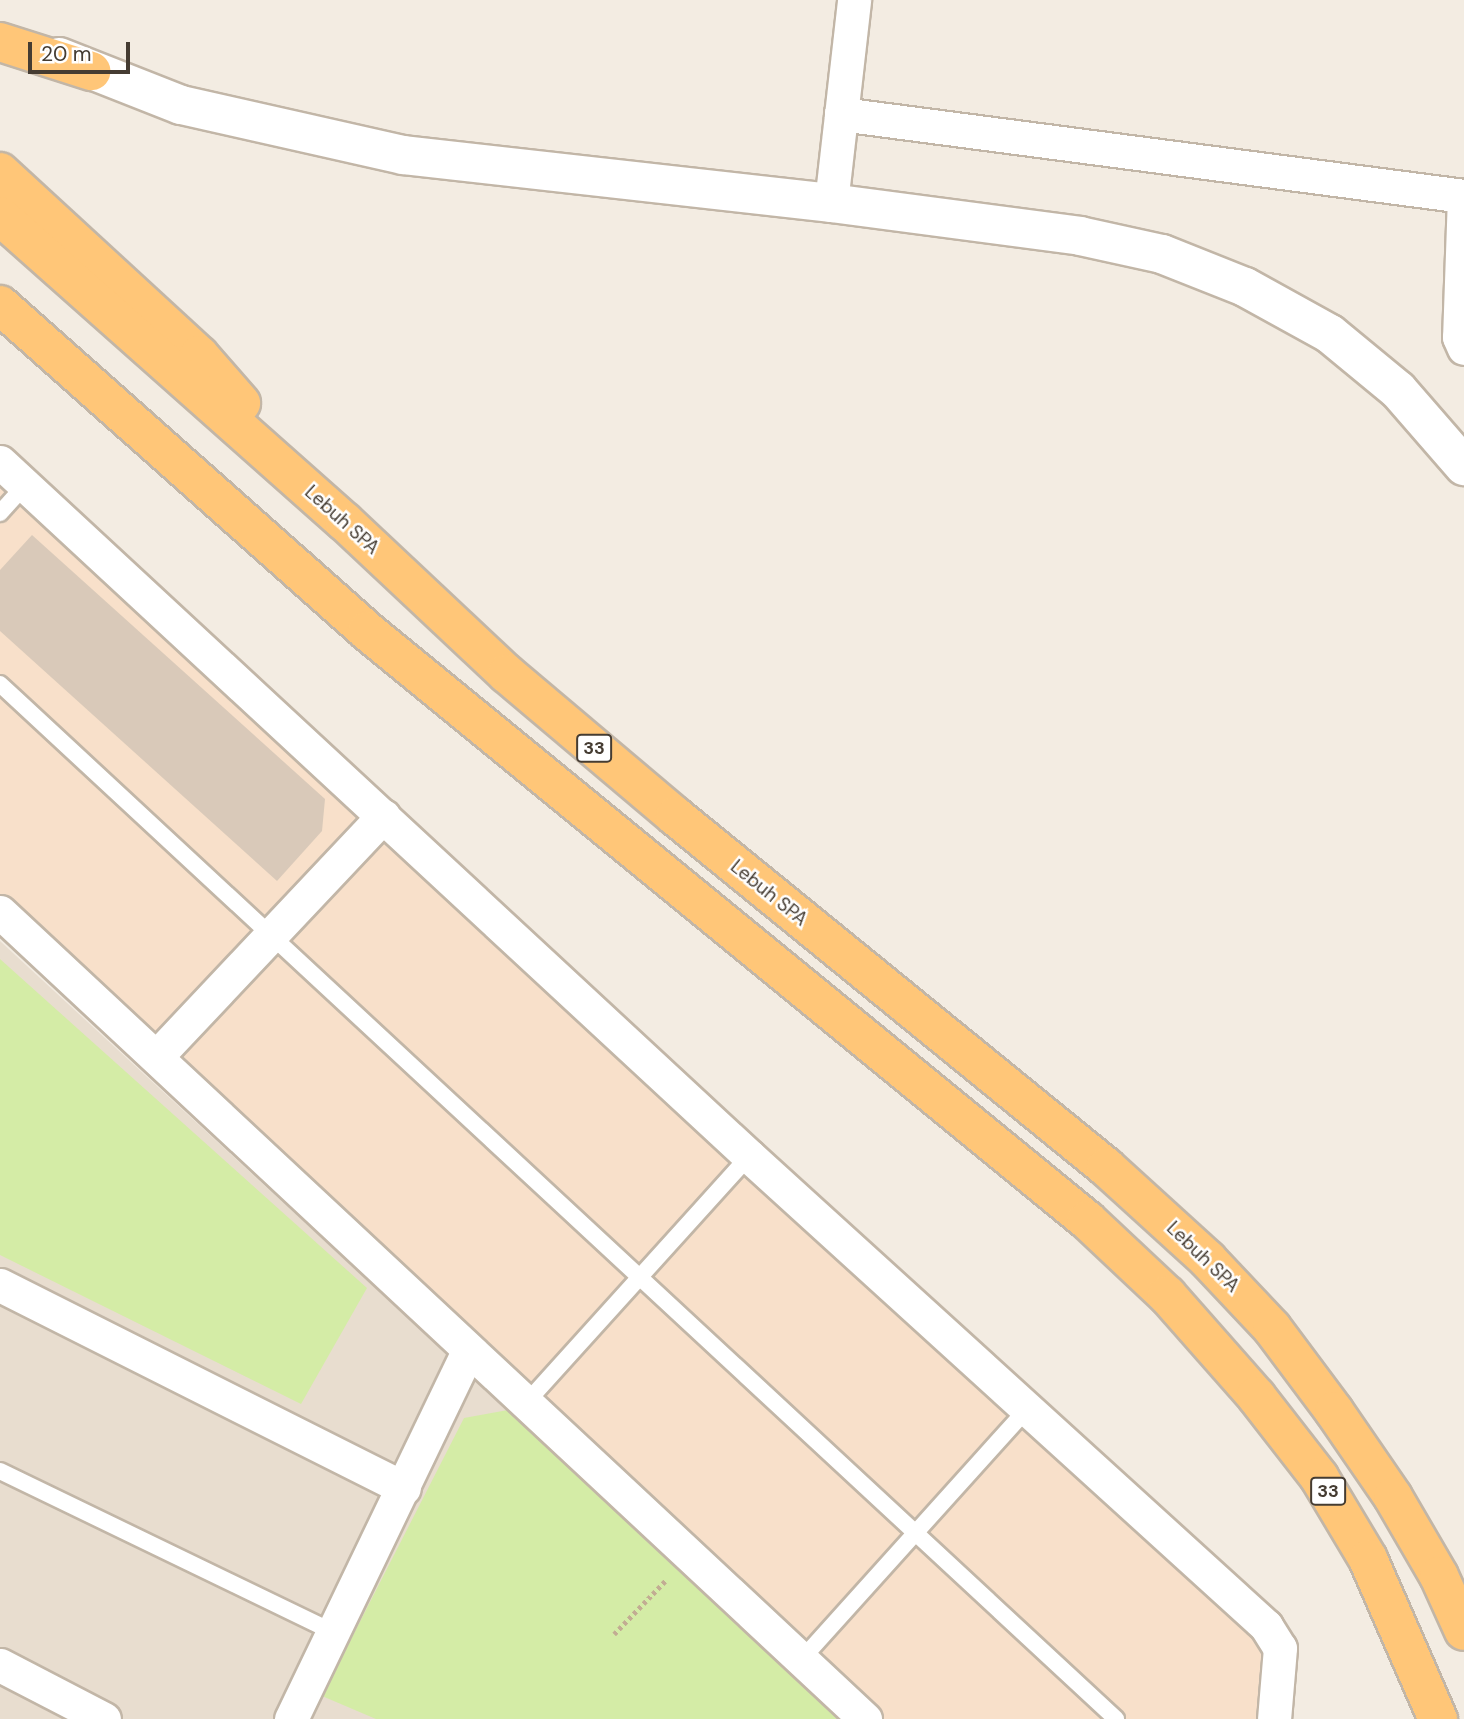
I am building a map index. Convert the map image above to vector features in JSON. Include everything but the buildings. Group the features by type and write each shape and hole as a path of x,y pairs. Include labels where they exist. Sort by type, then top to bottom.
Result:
{"highway":[{"path":"0,42 91,71"},
{"path":"0,172 199,355 345,522"},
{"name":"Lebuh SPA","path":"0,216 345,522 507,674 675,816 1106,1167 1208,1258 1272,1328 1334,1410 1393,1497 1439,1576 1464,1630"},
{"name":"33","path":"0,305 367,631 1087,1220 1167,1295 1256,1396 1319,1476 1368,1559 1438,1719"}],"street":[{"path":"831,203 854,0"},
{"path":"0,30 91,71 181,105 403,155 831,203 1080,236 1162,254 1245,287 1331,334 1398,390 1464,466"},
{"path":"841,114 1464,195 1459,337 1464,348"},
{"path":"0,462 749,1156 1266,1626 1280,1648 1274,1719"},
{"path":"157,1056 383,816"},
{"path":"0,912 865,1719"},
{"path":"2,1291 404,1488"},
{"path":"291,1719 468,1351"},
{"path":"0,1665 104,1719"}],"lane":[{"path":"0,513 25,485"},
{"path":"0,684 1116,1719"},
{"path":"526,1403 749,1156"},
{"path":"801,1660 1026,1410"},
{"path":"0,1471 333,1632"}],"path":[{"path":"614,1634 690,1557"}],"shaded area":[{"path":"0,462 1266,1626 1274,1719 865,1719 0,912"},
{"path":"0,941 842,1719 0,1719"}],"green space":[{"path":"0,959 367,1288 301,1404 0,1255"},
{"path":"508,1410 838,1719 376,1719 322,1696 464,1418"}]}
